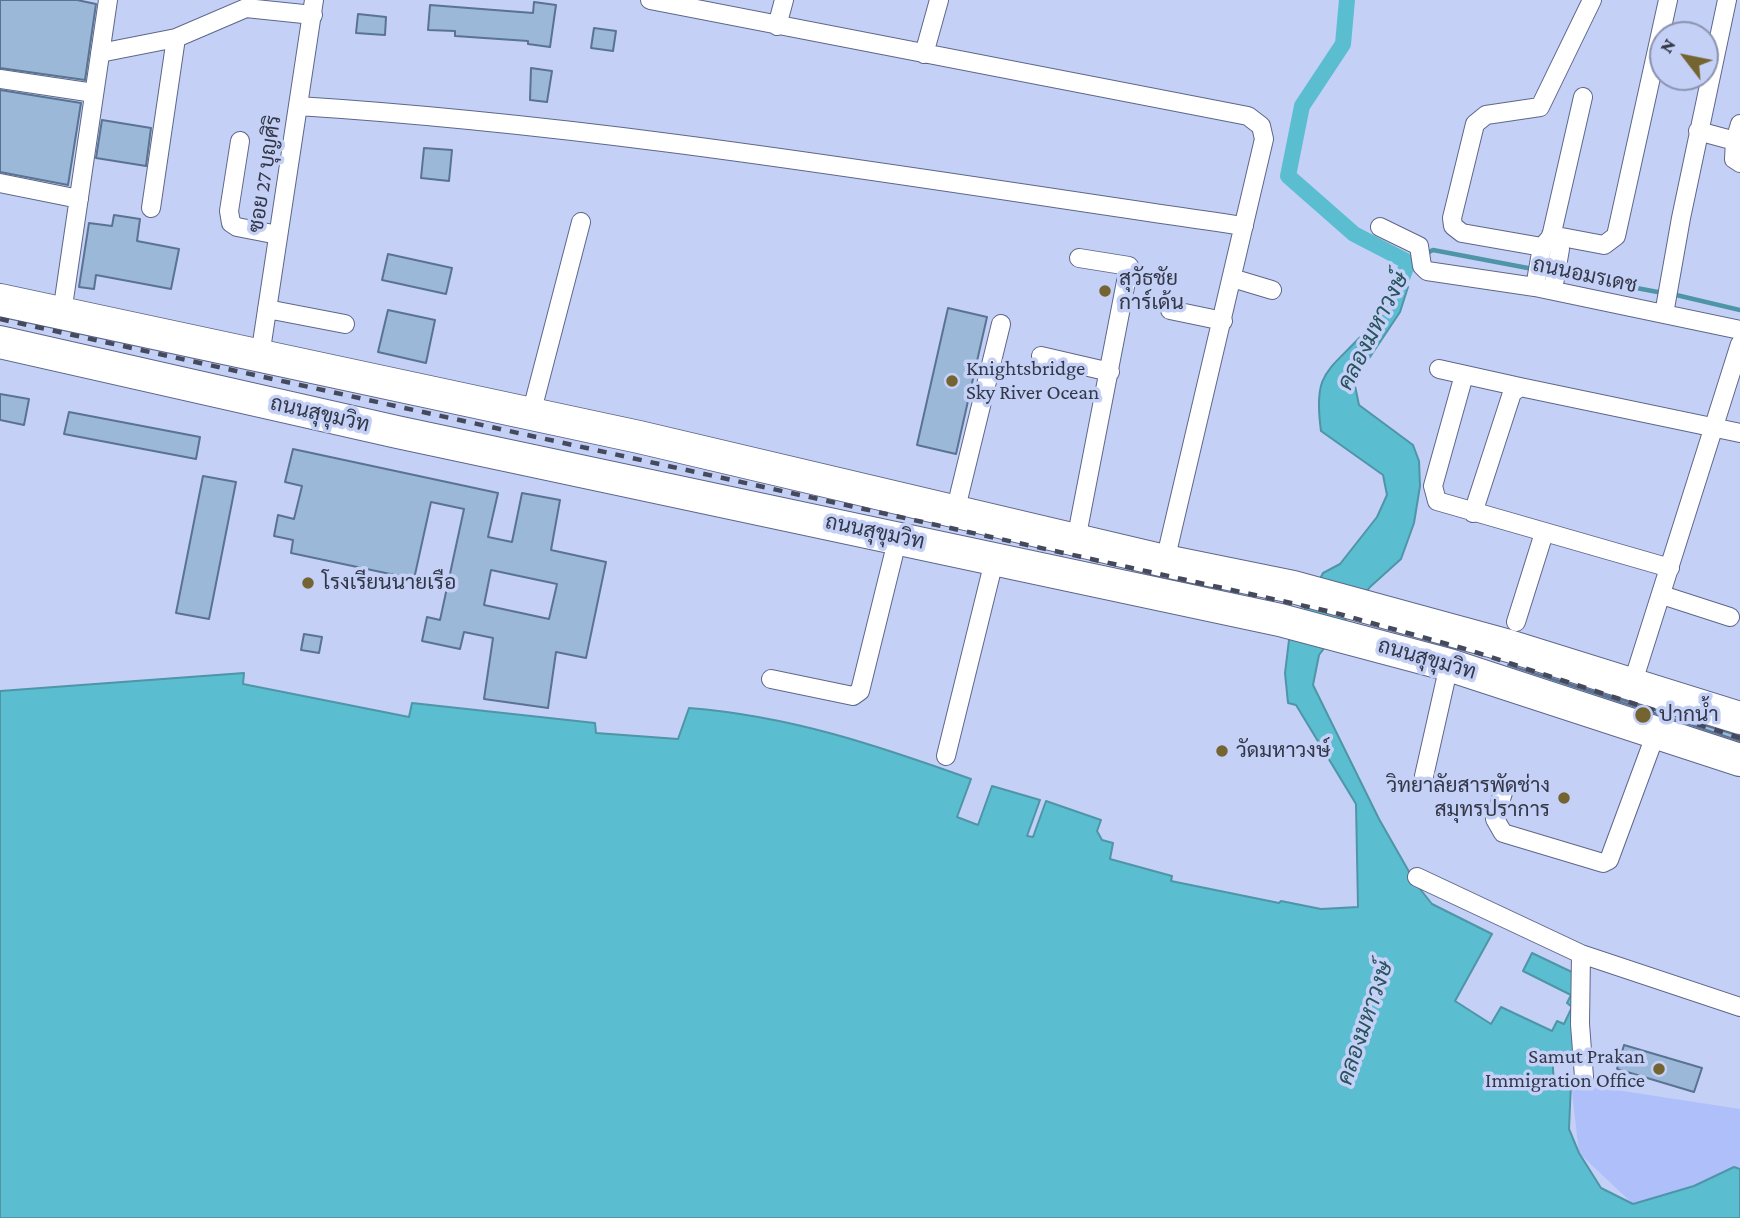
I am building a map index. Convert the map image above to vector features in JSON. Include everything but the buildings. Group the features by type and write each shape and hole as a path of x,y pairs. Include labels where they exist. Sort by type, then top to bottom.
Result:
{"highway":[{"name":"ถนนสุขุมวิท","path":"0,300 531,414 1358,603 1740,718"},
{"name":"ถนนสุขุมวิท","path":"0,342 397,432 1206,603 1439,662 1740,760"},
{"path":"769,509 777,470"}],"street":[{"path":"62,313 108,0"},
{"path":"650,0 1248,116 1261,126 1264,139 1165,561"},
{"path":"777,26 784,0"},
{"path":"924,54 939,0"},
{"path":"1592,0 1540,107 1486,115 1475,124 1452,218 1453,226 1462,233 1547,265 1604,245 1616,236 1668,0"},
{"path":"1666,300 1698,131 1727,0"},
{"path":"100,54 176,38 246,8 314,7"},
{"name":"ซอย 27 บุญศิริ","path":"260,356 314,7"},
{"path":"151,208 176,38"},
{"path":"0,79 94,93"},
{"path":"1547,265 1583,97"},
{"path":"298,106 445,115 634,139 1244,226"},
{"path":"1698,131 1737,132 1734,159 1740,163"},
{"path":"240,141 229,211 231,223 237,227 278,235"},
{"path":"0,183 79,199"},
{"path":"531,414 581,222"},
{"name":"ถนนอมรเดช","path":"1380,227 1419,246 1422,265 1427,271 1547,265 1666,300 1740,330"},
{"path":"1076,540 1129,266 1079,258"},
{"path":"1232,278 1272,290"},
{"path":"267,309 345,324"},
{"path":"1170,310 1223,321"},
{"path":"956,512 1001,324"},
{"path":"1632,685 1740,344"},
{"path":"1041,356 1110,372"},
{"path":"1438,369 1740,433"},
{"path":"1464,375 1433,493 1437,501 1670,568"},
{"path":"1473,513 1512,393 1520,387"},
{"path":"1516,622 1544,533"},
{"path":"771,679 853,696 860,691 898,537"},
{"path":"946,756 995,557"},
{"path":"1662,595 1730,617"},
{"path":"1424,776 1439,662"},
{"path":"1505,786 1495,819 1503,833 1603,863 1609,860 1656,733"},
{"path":"1417,877 1581,954 1740,1007"},
{"path":"1581,954 1580,1024 1584,1077"}],"shaded area":[{"path":"1571,1083 1740,1109 1740,1169 1733,1167 1694,1186 1633,1204 1579,1153"}],"water":[{"path":"1401,281 1408,287 1400,312 1354,381 1359,405 1413,445 1419,461 1420,486 1414,523 1401,559 1370,587 1319,655 1313,685 1379,819 1416,884 1432,904 1492,934 1455,1001 1491,1024 1501,1007 1552,1031 1557,1021 1564,1024 1572,1007 1567,1003 1571,995 1523,971 1532,953 1576,974 1579,1051 1552,1055 1554,1083 1571,1083 1569,1129 1579,1153 1601,1188 1633,1204 1694,1186 1734,1167 1740,1169 1740,1218 0,1218 0,691 244,673 243,684 409,717 412,703 595,723 596,733 678,739 689,708 726,712 832,734 971,779 957,817 978,825 992,786 1040,800 1027,836 1033,837 1046,801 1101,820 1097,831 1102,840 1113,843 1110,859 1172,876 1171,881 1321,909 1358,907 1356,804 1296,705 1288,703 1285,673 1289,640 1323,573 1340,564 1377,517 1387,495 1383,475 1321,431 1319,396 1321,385 1332,366 1374,322"}],"waterway":[{"name":"คลองมหาวงษ์","path":"1347,0 1343,44 1302,106 1288,176 1354,234 1408,262 1394,300"},
{"path":"1425,254 1433,250 1533,269"},
{"path":"1562,274 1663,293"},
{"path":"1672,294 1740,310"}],"railway":[{"path":"0,319 1332,612 1469,650 1740,738"}],"place":[{"name":"สุวัธชัย การ์เด้น","path":"1105,291"},
{"name":"Knightsbridge Sky River Ocean","path":"952,381"},
{"name":"โรงเรียนนายเรือ","path":"308,583"},
{"name":"ปากน้ำ","path":"1643,715"},
{"name":"วัดมหาวงษ์","path":"1222,751"},
{"name":"วิทยาลัยสารพัดช่าง สมุทรปราการ","path":"1564,798"},
{"name":"Samut Prakan Immigration Office","path":"1659,1069"}]}
